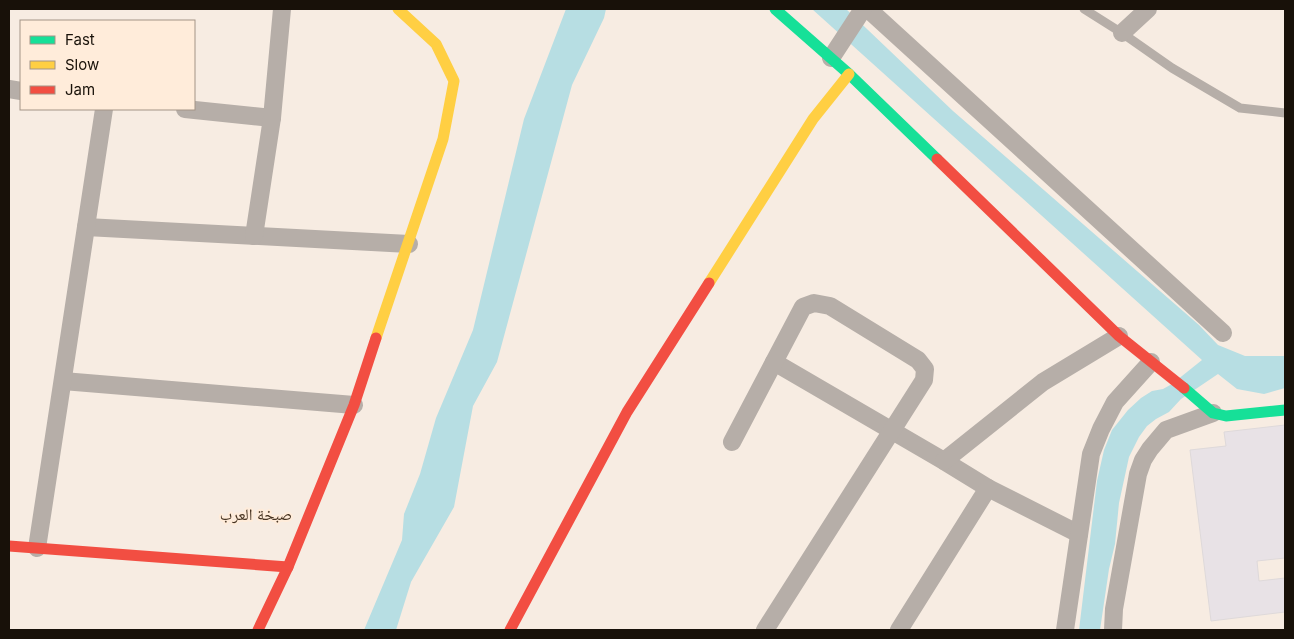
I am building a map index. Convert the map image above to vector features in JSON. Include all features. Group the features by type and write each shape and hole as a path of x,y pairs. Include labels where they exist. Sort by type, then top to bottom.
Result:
{"street":[{"path":"254,236 272,118 282,9"},
{"path":"258,630 288,567 354,405 444,139 454,81 436,44 398,9"},
{"path":"775,9 834,54 850,74 1120,336 1213,413 1226,416 1285,410"},
{"path":"1122,33 1148,9"},
{"path":"834,54 864,10 1223,332"},
{"path":"510,630 627,412 813,119 850,74"},
{"path":"37,548 104,110"},
{"path":"195,110 272,118"},
{"path":"86,226 408,244"},
{"path":"732,442 803,307 814,303 830,306 918,360 925,369 924,380 772,628"},
{"path":"944,461 1043,382 1120,336"},
{"path":"774,362 988,488 1079,534"},
{"path":"1065,630 1091,454 1115,402 1151,362"},
{"path":"63,381 354,405"},
{"path":"1113,630 1114,609 1138,474 1143,460 1150,448 1166,430 1213,413"},
{"path":"899,630 988,488"},
{"path":"9,546 288,567"}],"lane":[{"path":"1084,9 1172,68 1240,108 1285,113"}],"water":[{"path":"566,9 606,9 604,18 572,85 497,362 473,406 454,507 411,582 396,630 364,630 402,540 404,514 420,474 436,418 473,330 524,119"},
{"path":"812,9 846,9 953,111 1199,325 1218,345 1245,356 1285,356 1285,388 1264,394 1237,389 1218,374 1181,399 1169,412 1147,426 1139,437 1129,457 1119,503 1115,544 1109,569 1100,630 1079,630 1097,481 1104,450 1112,430 1128,410 1141,398 1152,391 1163,389 1172,384 1202,360"}],"building":[{"path":"1285,425 1285,558 1257,561 1259,581 1285,578 1285,612 1211,621 1190,450 1226,446 1224,432"}],"traffic: fast":[{"path":"775,9 849,74 937,159"},
{"path":"1184,388 1213,413 1226,416 1285,410"}],"traffic: slow":[{"path":"376,338 443,139 454,81 436,44 398,9"},
{"path":"709,283 813,119 849,74"}],"traffic: jam":[{"path":"937,159 1119,336 1184,388"},
{"path":"510,630 627,412 709,283"},
{"path":"258,630 288,567 354,405 376,338"},
{"path":"9,546 288,567"}],"district":[{"name":"صبخة العرب","path":"256,514"}]}
